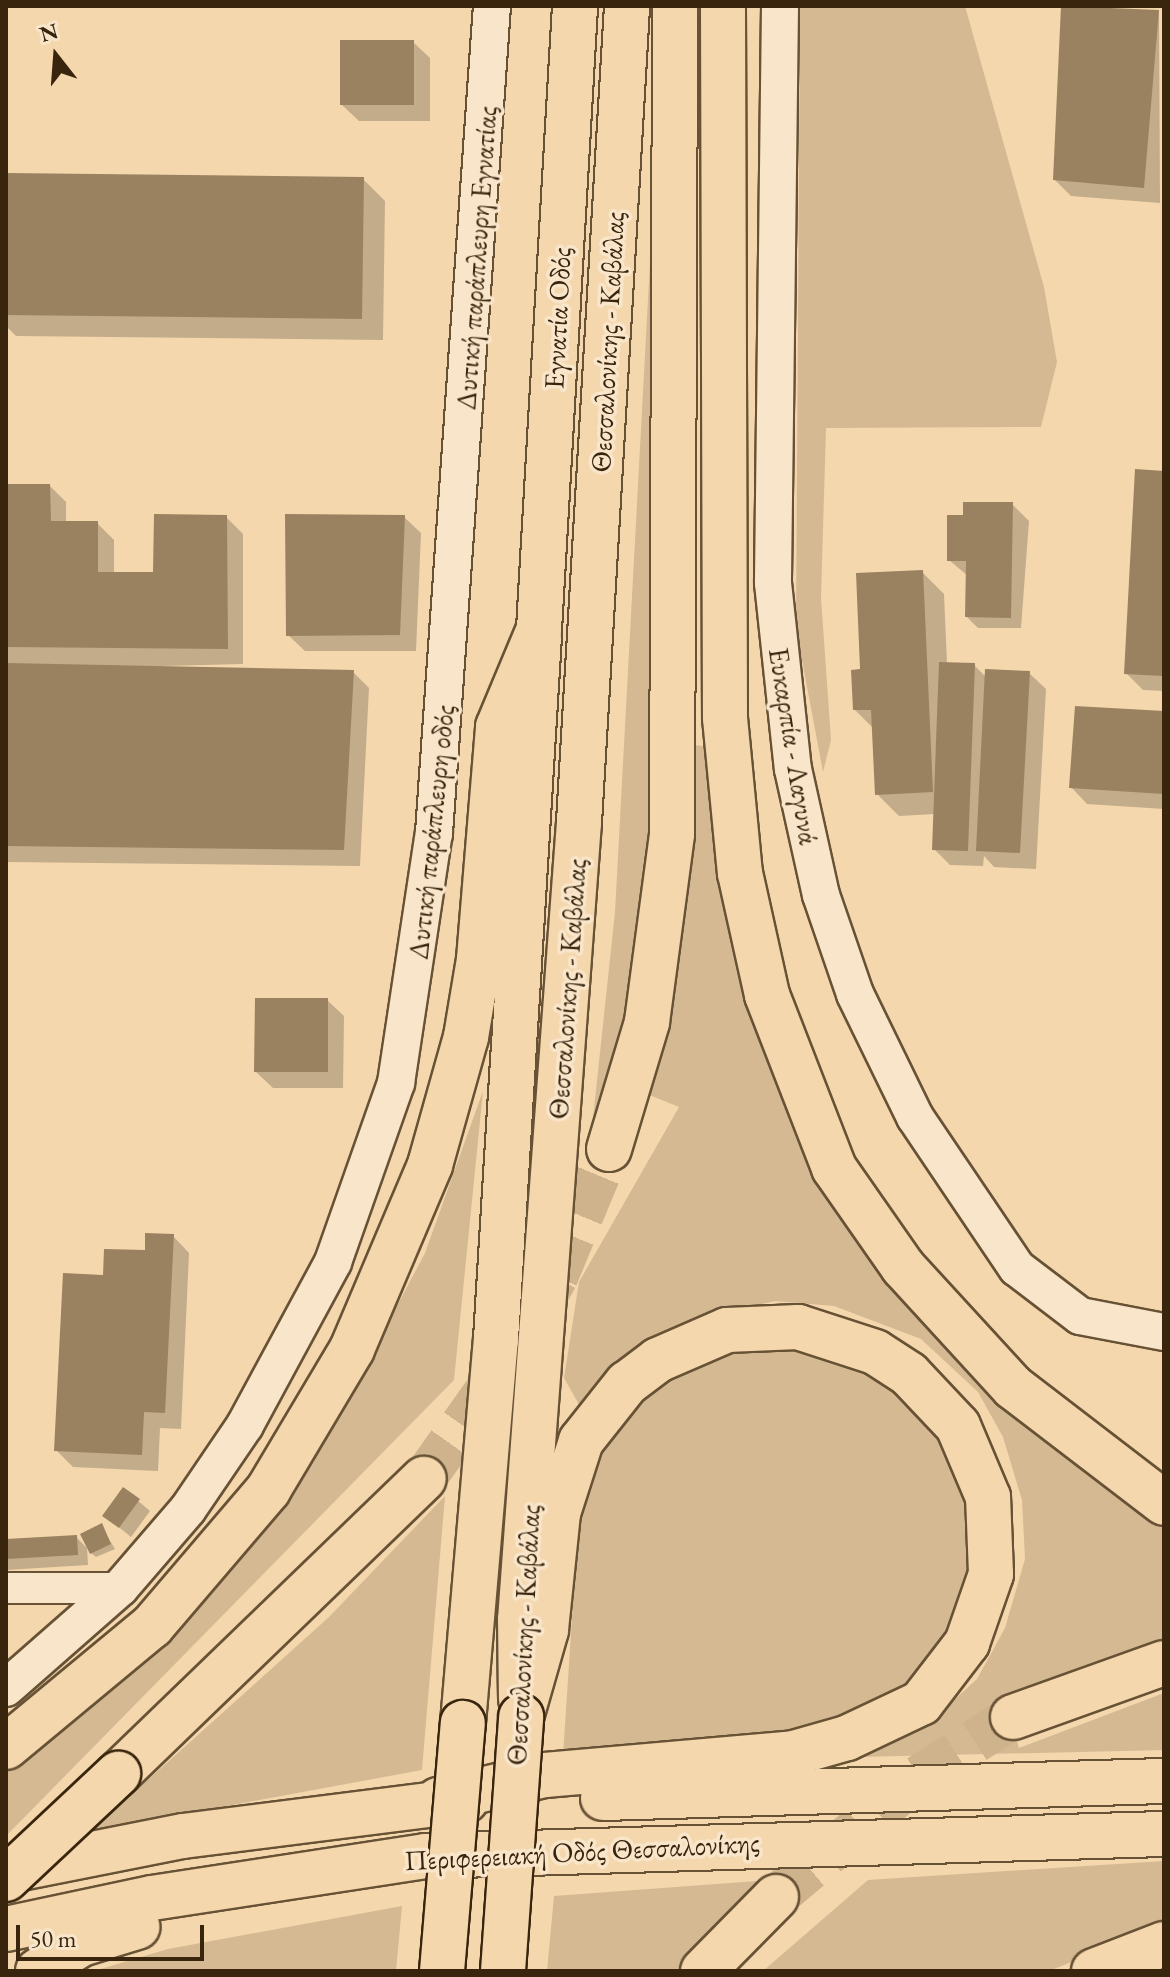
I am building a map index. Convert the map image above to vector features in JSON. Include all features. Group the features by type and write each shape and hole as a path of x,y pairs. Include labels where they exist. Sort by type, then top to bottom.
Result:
{"highway":[{"name":"Εγνατία Οδός","path":"539,629 575,6"},
{"name":"Θεσσαλονίκης - Καβάλας","path":"503,1971 521,1717 520,1620 579,822 627,6"},
{"path":"609,1149 650,1007 672,834 675,6"},
{"path":"723,6 725,718 740,873 767,995 834,1168 903,1267 1013,1387 1164,1503"},
{"name":"Θεσσαλονίκης - Καβάλας","path":"442,1971 496,1339 539,629"},
{"path":"6,1747 108,1667 213,1562 298,1447 365,1321 430,1165 466,1037 498,727 539,629"},
{"path":"438,1800 545,1775 794,1753 847,1738 921,1703 967,1643 991,1574 988,1497 958,1426 909,1374 875,1352 798,1327 727,1330 658,1360 604,1409 572,1465 550,1551 546,1630 521,1717"},
{"path":"6,1879 424,1479"},
{"path":"1013,1717 1164,1663"},
{"name":"Περιφερειακή Οδός Θεσσαλονίκης","path":"6,1871 438,1800 1164,1781"},
{"name":"Περιφερειακή Οδός Θεσσαλονίκης","path":"6,1929 152,1898 426,1856 770,1840 1164,1834"},
{"path":"38,1971 81,1944 168,1919 427,1881 726,1860 770,1840"},
{"path":"703,1971 776,1897"},
{"path":"1094,1971 1164,1944"}],"street":[{"name":"Δυτική παράπλευρη Εγνατίας","path":"458,509 492,6"},
{"name":"Ευκαρπία - Λαγυνά","path":"780,6 771,531 780,681 821,895 849,981 915,1117 1017,1268 1080,1316 1164,1332"},
{"name":"Δυτική παράπλευρη οδός","path":"6,1688 120,1588 188,1509 271,1384 333,1262 376,1150 418,971 458,509"},
{"path":"6,1588 120,1588"}],"shaded area":[{"path":"800,6 965,6 1044,287 1057,362 1041,427 826,428 821,598 831,740 823,772 796,628"},
{"path":"652,225 658,226 659,813 623,1071 593,1118 615,912"},
{"path":"694,745 709,747 755,1014 811,1169 901,1295 1164,1523 1164,1652 1007,1706 1019,1748 1164,1693 1164,1750 858,1757 930,1722 977,1679 1005,1628 1025,1559 1022,1500 1003,1437 978,1392 921,1339 834,1306 775,1301 712,1315 581,1408 564,1378 579,1282 679,1107 647,1094 677,973"},
{"path":"483,1091 454,1380 6,1836 6,1757 294,1482 339,1415 425,1253"},
{"path":"771,1337 883,1369 967,1469 976,1584 919,1684 813,1730 563,1756 578,1526 594,1464 631,1405 673,1370"},
{"path":"445,1496 422,1770 91,1831 329,1617"},
{"path":"1164,1861 1164,1925 1049,1971 763,1971 868,1880"},
{"path":"772,1880 676,1971 547,1971 554,1896"},
{"path":"402,1906 396,1971 94,1971 168,1949"}],"building":[{"path":"1061,6 1159,10 1144,188 1053,180"},
{"path":"340,40 414,40 414,105 340,105"},
{"path":"6,173 364,177 362,319 6,315"},
{"path":"1135,469 1164,471 1164,676 1124,674"},
{"path":"6,484 50,484 51,521 98,521 98,572 153,572 154,514 227,515 228,649 6,647"},
{"path":"963,502 1013,502 1011,618 965,617 966,561 947,561 947,515 963,515"},
{"path":"285,514 405,515 400,635 286,636"},
{"path":"923,570 933,792 875,795 871,710 853,710 851,670 860,669 856,573"},
{"path":"939,662 975,663 968,851 932,850"},
{"path":"6,663 354,670 344,850 6,846"},
{"path":"985,669 1030,671 1020,853 976,851"},
{"path":"1075,706 1164,711 1164,794 1069,788"},
{"path":"255,998 328,998 328,1072 254,1072"},
{"path":"145,1233 174,1234 165,1413 144,1412 142,1455 54,1451 63,1273 103,1275 104,1249 145,1250"},
{"path":"123,1487 140,1499 119,1528 102,1516"},
{"path":"102,1523 111,1544 90,1554 80,1534"},
{"path":"77,1535 78,1555 6,1559 6,1539"}],"tunnel":[{"path":"424,1479 516,1349 556,1277 609,1149"},
{"path":"776,1897 919,1777 1013,1717"}]}
